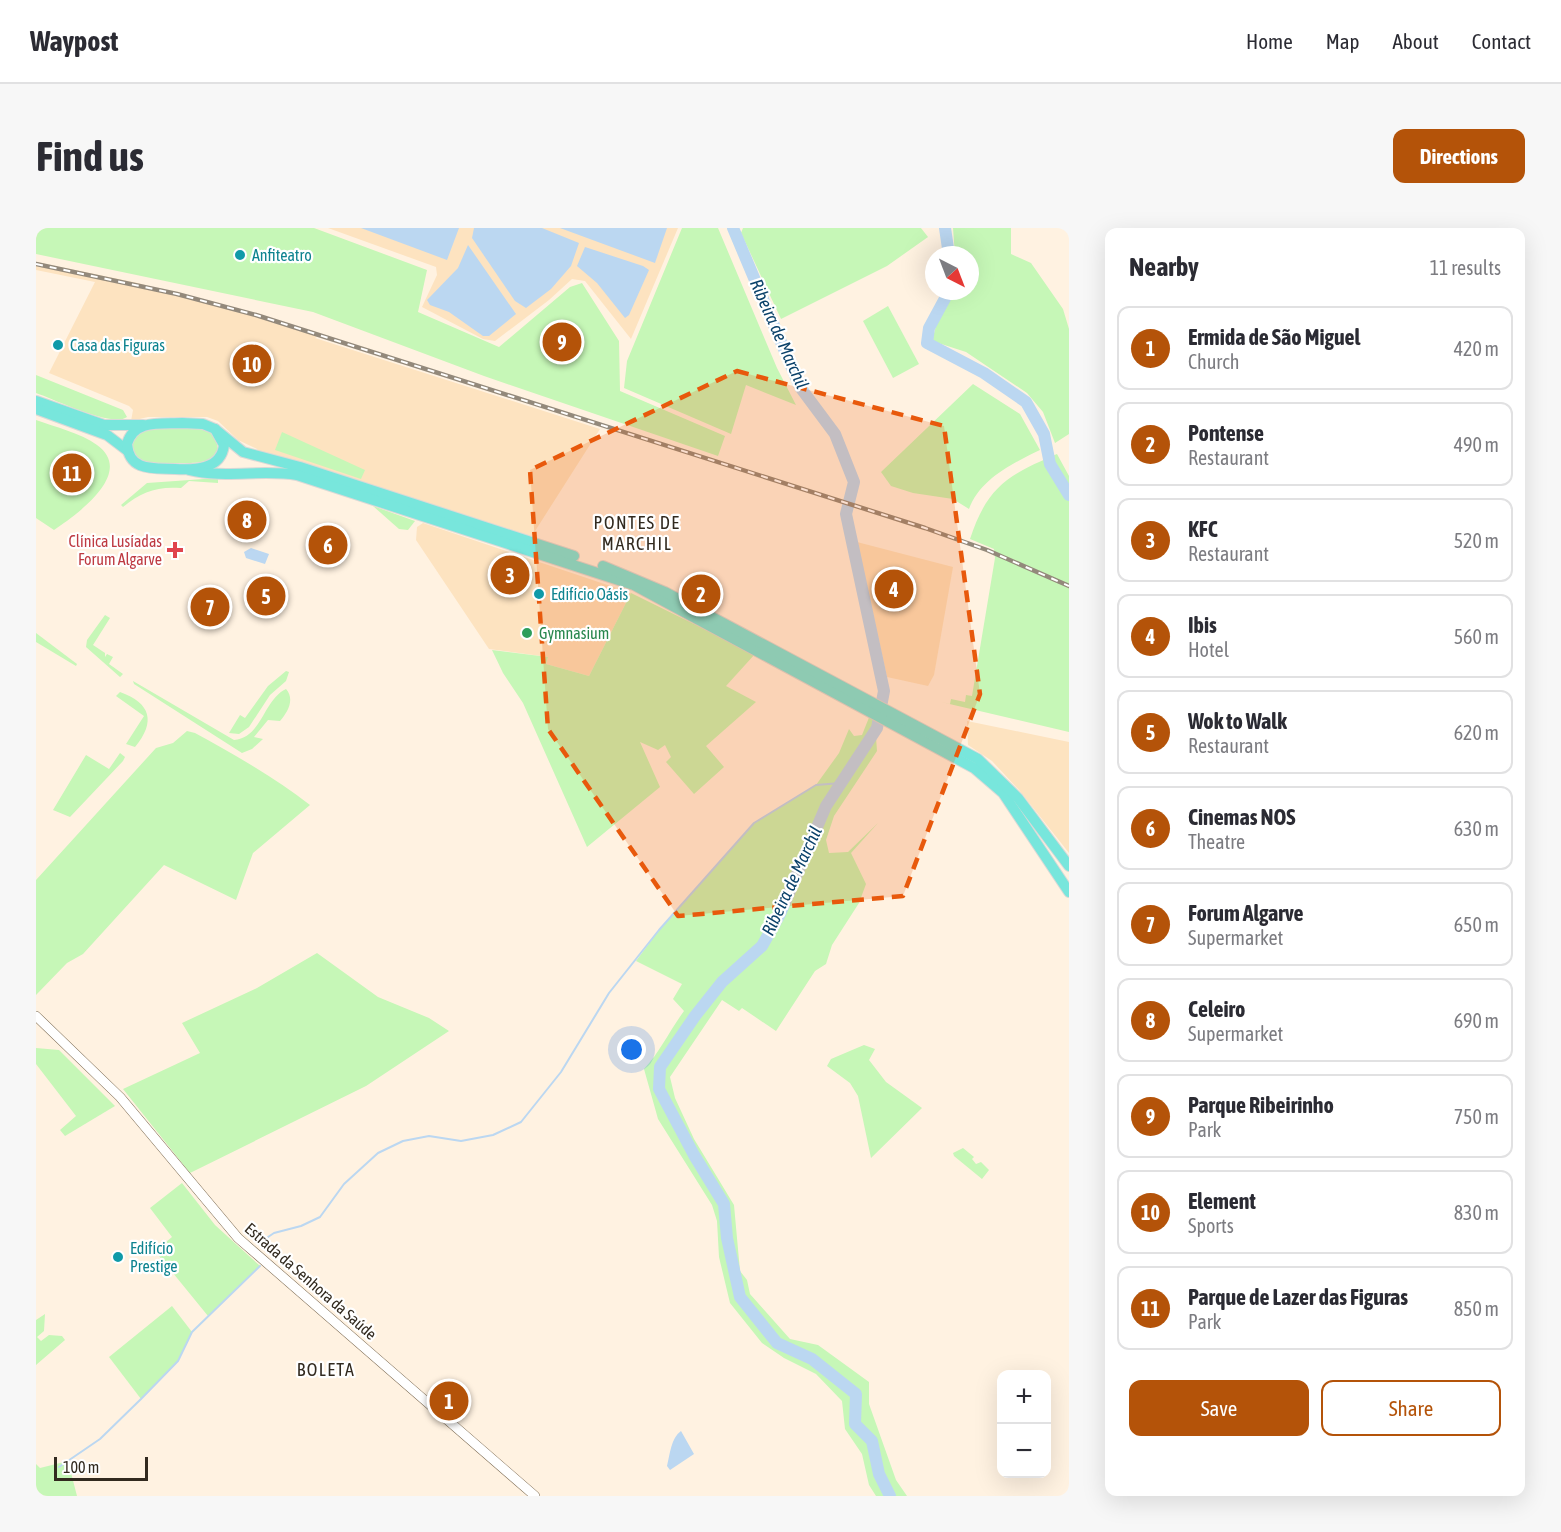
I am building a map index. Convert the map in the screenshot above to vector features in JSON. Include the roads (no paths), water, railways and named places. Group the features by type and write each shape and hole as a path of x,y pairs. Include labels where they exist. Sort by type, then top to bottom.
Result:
{"main road":[{"path":"36,401 104,424 202,424 215,429 243,452 257,457 316,472 639,580 889,715 989,778 1012,806 1069,892"},
{"path":"36,409 107,435 128,451"},
{"path":"137,425 129,438 128,451 132,460 144,468 189,470 213,474 278,472 297,475 590,568 634,585 871,705"},
{"path":"189,470 209,466 219,459 224,445 215,429"},
{"path":"889,715 959,748 994,772 1018,798 1069,866"},
{"path":"1059,878 1069,898"}],"street":[{"name":"Estrada da Senhora da Saúde","path":"36,1016 120,1097 238,1238 535,1496"}],"water":[{"path":"361,228 459,228 447,260"},
{"path":"474,228 542,228 579,243 571,266 551,289 526,308 515,301 472,238"},
{"path":"560,228 667,228 655,263"},
{"path":"468,245 516,314 489,336 483,336 449,312 430,305 427,300 458,268"},
{"path":"585,247 649,270 629,315 625,318 597,283 577,266"},
{"path":"251,548 269,554 265,564 246,558 244,552"},
{"path":"681,1431 694,1454 670,1470 667,1466 671,1447"}],"waterway":[{"name":"Ribeira de Marchil","path":"733,228 800,387 835,434 854,482 846,514 884,691 877,728 826,806 780,914 762,946 722,982 695,1016 660,1067 659,1089 694,1155 724,1204 727,1238 740,1297 777,1343 812,1359 856,1394 855,1424 872,1441 879,1474 890,1496"},
{"path":"945,228 948,246"},
{"path":"944,300 929,328 927,343 984,373 1026,402 1044,434 1050,464 1069,495"},
{"path":"259,1243 274,1233 301,1226 320,1217 344,1184 378,1153 403,1141 429,1136 461,1141 493,1135 521,1122 561,1072 609,993 659,930 754,823 816,785 841,783"},
{"path":"59,1467 100,1439 141,1399 178,1361 192,1332 260,1266"}],"railway":[{"path":"36,264 177,294 256,315 925,528 987,550 1069,586"}],"place":[{"name":"Anfiteatro","path":"240,255"},
{"name":"Parque Ribeirinho","path":"562,342"},
{"name":"Casa das Figuras","path":"58,345"},
{"name":"Element","path":"252,364"},
{"name":"Parque de Lazer das Figuras","path":"72,473"},
{"name":"Celeiro","path":"247,520"},
{"name":"Cinemas NOS","path":"328,545"},
{"name":"Clínica Lusíadas Forum Algarve","path":"175,550"},
{"name":"KFC","path":"510,575"},
{"name":"Ibis","path":"894,589"},
{"name":"Edifício Oásis","path":"539,594"},
{"name":"Pontense","path":"701,594"},
{"name":"Wok to Walk","path":"266,596"},
{"name":"Forum Algarve","path":"210,607"},
{"name":"Gymnasium","path":"527,633"},
{"name":"Edifício Prestige","path":"118,1257"},
{"name":"Ermida de São Miguel","path":"449,1401"}],"district":[{"name":"PONTES DE MARCHIL","path":"637,533"},
{"name":"BOLETA","path":"326,1370"}]}
